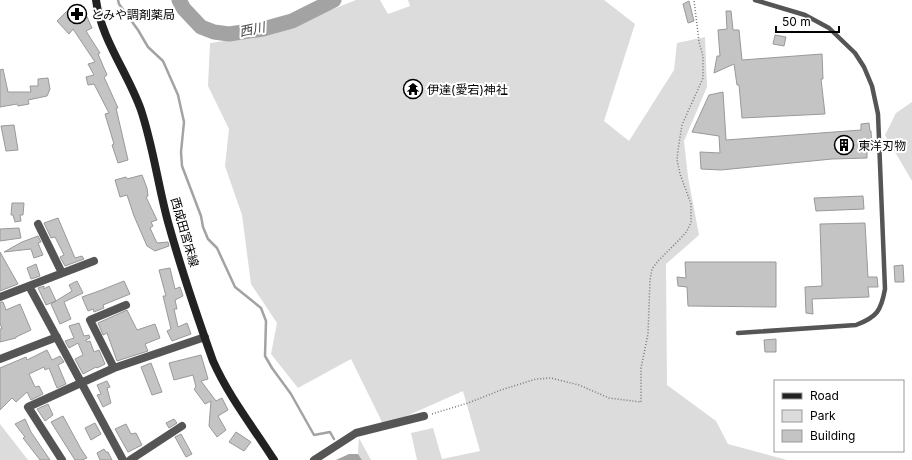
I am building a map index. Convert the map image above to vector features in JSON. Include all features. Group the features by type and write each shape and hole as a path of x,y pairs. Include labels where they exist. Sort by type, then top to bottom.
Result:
{"main road":[{"name":"西成田宮床線","path":"96,0 100,20 106,35 134,92 141,110 168,222 205,337 221,379 274,460"}],"street":[{"path":"38,224 62,273"},
{"path":"0,297 94,261"},
{"path":"29,286 123,460"},
{"path":"114,368 90,320 126,305"},
{"path":"62,460 28,408 114,368 205,337"},
{"path":"0,359 57,338"},
{"path":"314,460 356,434 424,416"},
{"path":"130,460 182,426"}],"lane":[{"path":"738,332 856,326 866,322 875,315 882,303 885,289 878,114 872,86 864,67 855,53 829,28 805,15 756,0"}],"path":[{"path":"424,416 468,403 501,390 536,379 551,378 578,385 608,398 641,402 641,368 648,334 650,280 652,269 687,231 691,222 691,204 680,174 677,160 682,125 703,78 703,56 699,42 694,0"}],"green space":[{"path":"356,0 380,0 388,14 410,6 408,0 604,0 635,24 604,121 629,141 674,70 677,43 705,37 707,87 684,141 688,177 699,235 666,264 667,385 716,421 728,444 787,460 417,460 411,433 433,428 442,459 480,451 463,391 384,426 351,359 298,388 271,354 277,323 251,284 242,215 225,166 229,129 208,86 210,43 267,35"},
{"path":"912,102 912,181 885,135 896,113"},
{"path":"0,424 28,460 0,460"},
{"path":"359,438 371,460 362,460 358,454"}],"shaded area":[{"path":"349,454 358,454 362,460 336,460"}],"building":[{"path":"689,1 694,21 688,23 683,4"},
{"path":"79,6 81,11 84,10 92,28 86,31 100,53 98,54 107,75 104,77 118,108 116,108 128,160 118,163 105,114 109,113 94,84 88,85 86,77 94,75 88,64 95,62 73,29 69,34 57,21 66,12"},
{"path":"726,11 731,11 733,30 739,30 742,60 822,54 823,79 821,79 825,114 742,118 739,85 737,85 734,64 714,73 717,56 720,56 718,30 727,29"},
{"path":"775,35 786,37 784,46 773,44"},
{"path":"3,69 8,92 31,92 30,86 38,86 38,79 48,78 50,89 47,96 28,100 29,104 18,106 17,104 0,107 0,70"},
{"path":"723,92 726,140 861,130 861,124 869,123 872,148 867,148 867,158 832,159 721,170 701,169 700,152 720,153 719,136 692,132 709,95"},
{"path":"14,125 18,150 6,151 1,126"},
{"path":"142,175 147,188 148,196 146,197 157,220 151,222 153,226 150,228 157,243 168,242 169,246 155,251 147,246 127,195 120,197 115,180 126,177 127,179"},
{"path":"863,196 864,209 816,211 814,198"},
{"path":"12,203 24,203 23,215 20,215 21,221 15,222 13,215 11,215"},
{"path":"58,218 75,258 82,256 84,259 65,266 60,257 64,255 55,237 51,238 44,223"},
{"path":"865,223 868,277 877,277 878,287 868,287 869,297 812,299 813,314 806,313 805,287 822,286 820,224"},
{"path":"19,228 21,238 0,241 0,229"},
{"path":"38,236 41,242 38,243 43,255 34,258 31,249 4,252 22,242"},
{"path":"0,252 18,284 0,291"},
{"path":"685,262 776,262 776,307 688,306 687,287 678,286 677,277 686,278"},
{"path":"36,264 40,276 31,279 27,268"},
{"path":"903,265 904,282 895,282 894,266"},
{"path":"170,268 175,289 180,287 183,296 175,300 177,309 174,309 178,327 187,323 191,334 172,341 167,331 171,329 163,296 166,296 159,270"},
{"path":"77,281 83,293 64,302 71,319 60,324 51,304 72,291 69,285"},
{"path":"124,281 130,294 103,305 104,308 94,312 93,309 88,311 82,297"},
{"path":"44,286 44,289 49,286 56,301 46,305 38,288"},
{"path":"0,302 3,302 6,310 20,304 31,330 16,338 0,342 0,329 2,329 0,323"},
{"path":"127,310 137,330 155,324 160,338 145,344 148,351 117,361 107,333 103,335 98,323"},
{"path":"79,323 84,336 89,335 90,338 86,340 87,342 90,341 94,352 99,350 105,364 83,374 75,359 83,355 78,343 69,348 65,341 74,338 69,326"},
{"path":"776,339 776,352 765,352 764,340"},
{"path":"47,350 52,360 60,356 64,362 58,365 66,384 57,388 49,368 45,370 44,367 29,374 35,387 39,386 43,394 31,400 27,392 16,402 12,398 0,410 0,368 26,357 27,360"},
{"path":"201,355 208,379 201,381 216,401 222,398 228,410 218,416 226,430 217,437 209,426 211,401 205,404 194,389 196,387 193,375 174,380 169,363"},
{"path":"151,363 162,392 152,395 141,367"},
{"path":"107,381 110,387 107,388 111,403 103,407 97,395 101,394 97,385"},
{"path":"48,404 53,415 45,421 37,409"},
{"path":"63,416 87,458 75,460 51,422"},
{"path":"25,419 31,432 50,460 40,460 23,438 25,437 15,424"},
{"path":"174,419 177,423 169,428 166,423"},
{"path":"95,423 101,434 91,440 85,428"},
{"path":"126,424 131,434 136,433 142,445 128,452 115,429"},
{"path":"236,432 251,442 244,451 229,442"},
{"path":"181,434 192,454 186,457 175,437"},
{"path":"104,449 108,452 112,460 100,460 97,453"}],"waterway":[{"path":"118,0 119,4 138,30 148,47 163,61 178,95 184,122 181,152 182,166 208,239 217,248 235,287 261,308 266,321 265,356 291,394 314,435 330,432 334,439"},
{"name":"西川","path":"179,0 184,9 201,27 214,32 229,34 263,29 292,21 334,0"}],"place":[{"name":"とみや調剤薬局","path":"77,14"},
{"name":"伊達(愛宕)神社","path":"413,89"},
{"name":"東洋刃物","path":"844,145"}]}
